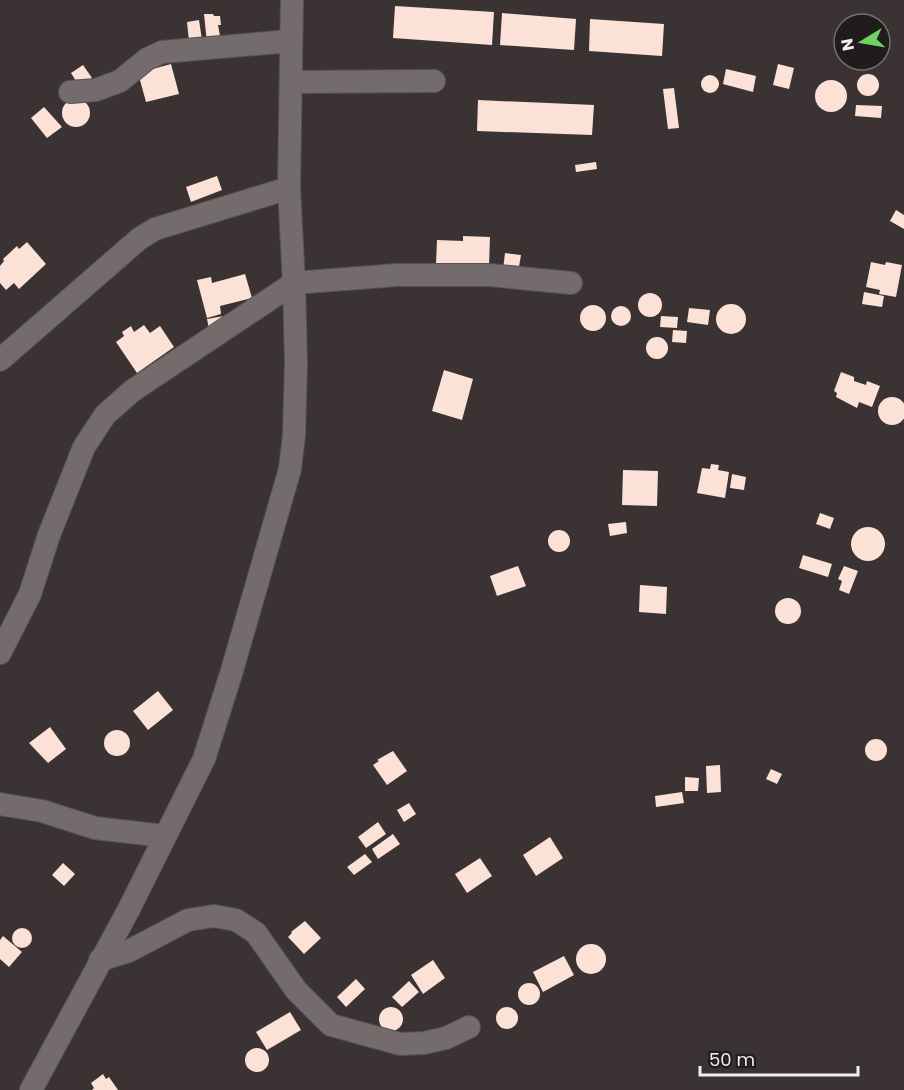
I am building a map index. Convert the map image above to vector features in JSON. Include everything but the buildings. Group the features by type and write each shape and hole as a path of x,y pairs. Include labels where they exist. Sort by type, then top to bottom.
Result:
{"street":[{"path":"31,1090 129,909 204,759 290,469 294,435 296,363 289,188 292,0"},
{"path":"70,92 96,90 120,81 147,59 162,52 291,41"},
{"path":"291,82 434,81"},
{"path":"0,360 139,239 155,229 289,188"},
{"path":"0,653 30,594 49,535 84,447 105,415 132,391 294,283 397,275 489,275 571,283"},
{"path":"0,804 42,811 95,828 164,836"},
{"path":"100,960 129,951 188,920 214,916 236,920 256,933 296,990 331,1024 400,1044 424,1043 446,1038 469,1027"}]}
